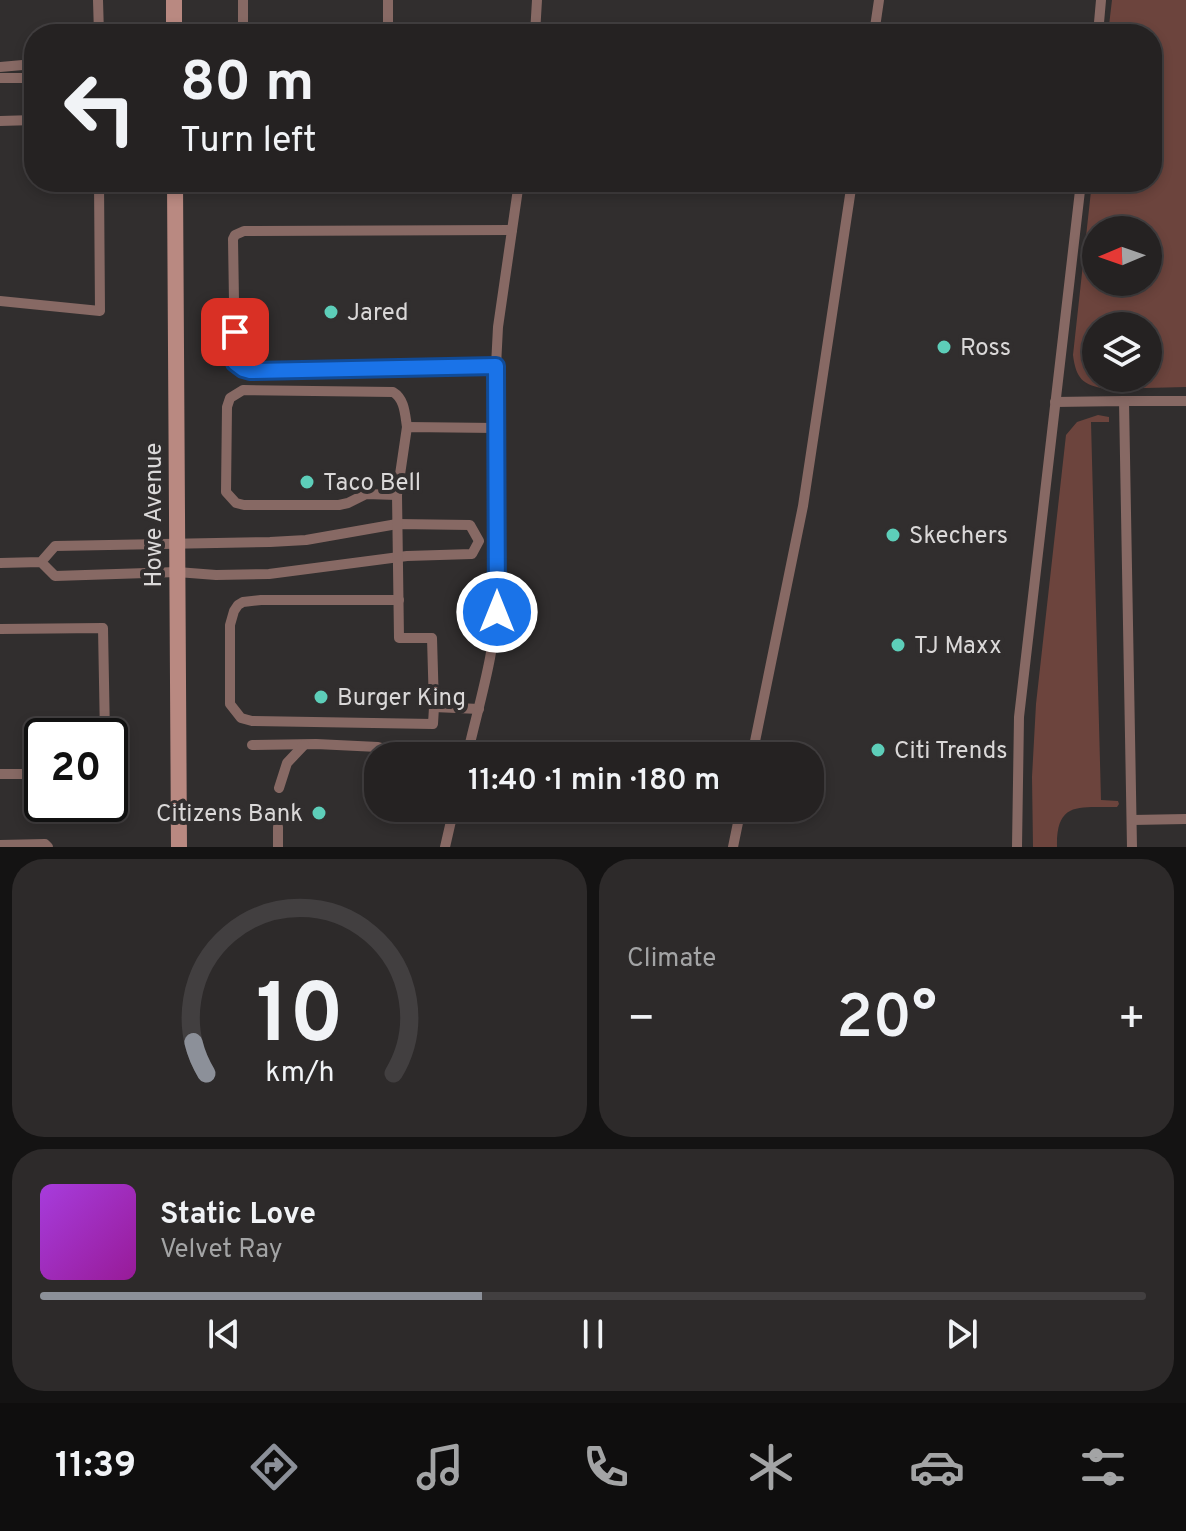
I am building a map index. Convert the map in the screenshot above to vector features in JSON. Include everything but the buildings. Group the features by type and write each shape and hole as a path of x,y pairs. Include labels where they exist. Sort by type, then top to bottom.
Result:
{"street":[{"path":"174,0 174,24"},
{"name":"Howe Avenue","path":"175,192 179,847"}],"lane":[{"path":"98,0 99,24"},
{"path":"243,0 243,24"},
{"path":"388,0 388,24"},
{"path":"536,24 537,0"},
{"path":"875,24 879,0"},
{"path":"1099,24 1101,0"},
{"path":"0,67 24,65"},
{"path":"0,78 24,78"},
{"path":"0,121 24,120"},
{"path":"0,301 100,311 99,192"},
{"path":"471,742 496,628 496,366 499,317 518,192"},
{"path":"755,742 803,506 850,192"},
{"path":"1017,847 1019,717 1080,192"},
{"path":"496,366 243,369 235,363 233,239 244,231 512,230"},
{"path":"397,495 366,494 339,505 236,503 226,492 227,407 230,398 243,390 393,392 399,396 407,427 397,495 399,557 399,600 399,638 432,638 434,707 433,724 252,721 241,718 230,704 230,625 238,605 261,600 399,600"},
{"path":"1124,401 1132,847"},
{"path":"1055,402 1186,401"},
{"path":"407,427 496,428"},
{"path":"41,562 55,546 306,540 397,524 470,525 479,541"},
{"path":"479,541 497,541"},
{"path":"0,563 41,562 55,576 177,572 269,574 399,557 472,554 479,541"},
{"path":"0,629 103,628 105,718"},
{"path":"434,707 479,709"},
{"path":"252,745 364,747"},
{"path":"279,788 287,763 304,745"},
{"path":"0,774 24,774"},
{"path":"1132,820 1186,819"},
{"path":"445,847 451,822"},
{"path":"733,847 738,822"},
{"path":"278,827 278,847"},
{"path":"0,845 45,844 48,847"}],"shaded area":[{"path":"1112,0 1186,0 1186,387 1162,388 1162,312 1082,312 1082,379 1074,363 1082,273 1082,296 1162,296 1162,216 1088,216 1091,192 1162,192 1162,24 1109,24"},
{"path":"1098,415 1109,417 1109,422 1091,422 1101,800 1118,801 1119,804 1117,807 1073,810 1061,821 1057,847 1033,847 1032,777 1036,704 1066,435 1077,422"}],"place":[{"name":"Jared","path":"331,312"},
{"name":"Ross","path":"944,347"},
{"name":"Taco Bell","path":"307,482"},
{"name":"Skechers","path":"893,535"},
{"name":"TJ Maxx","path":"898,645"},
{"name":"Burger King","path":"321,697"},
{"name":"Citi Trends","path":"878,750"},
{"name":"Citizens Bank","path":"319,813"}],"route":[{"path":"235,332 235,363 250,371 496,366 497,612"}]}
